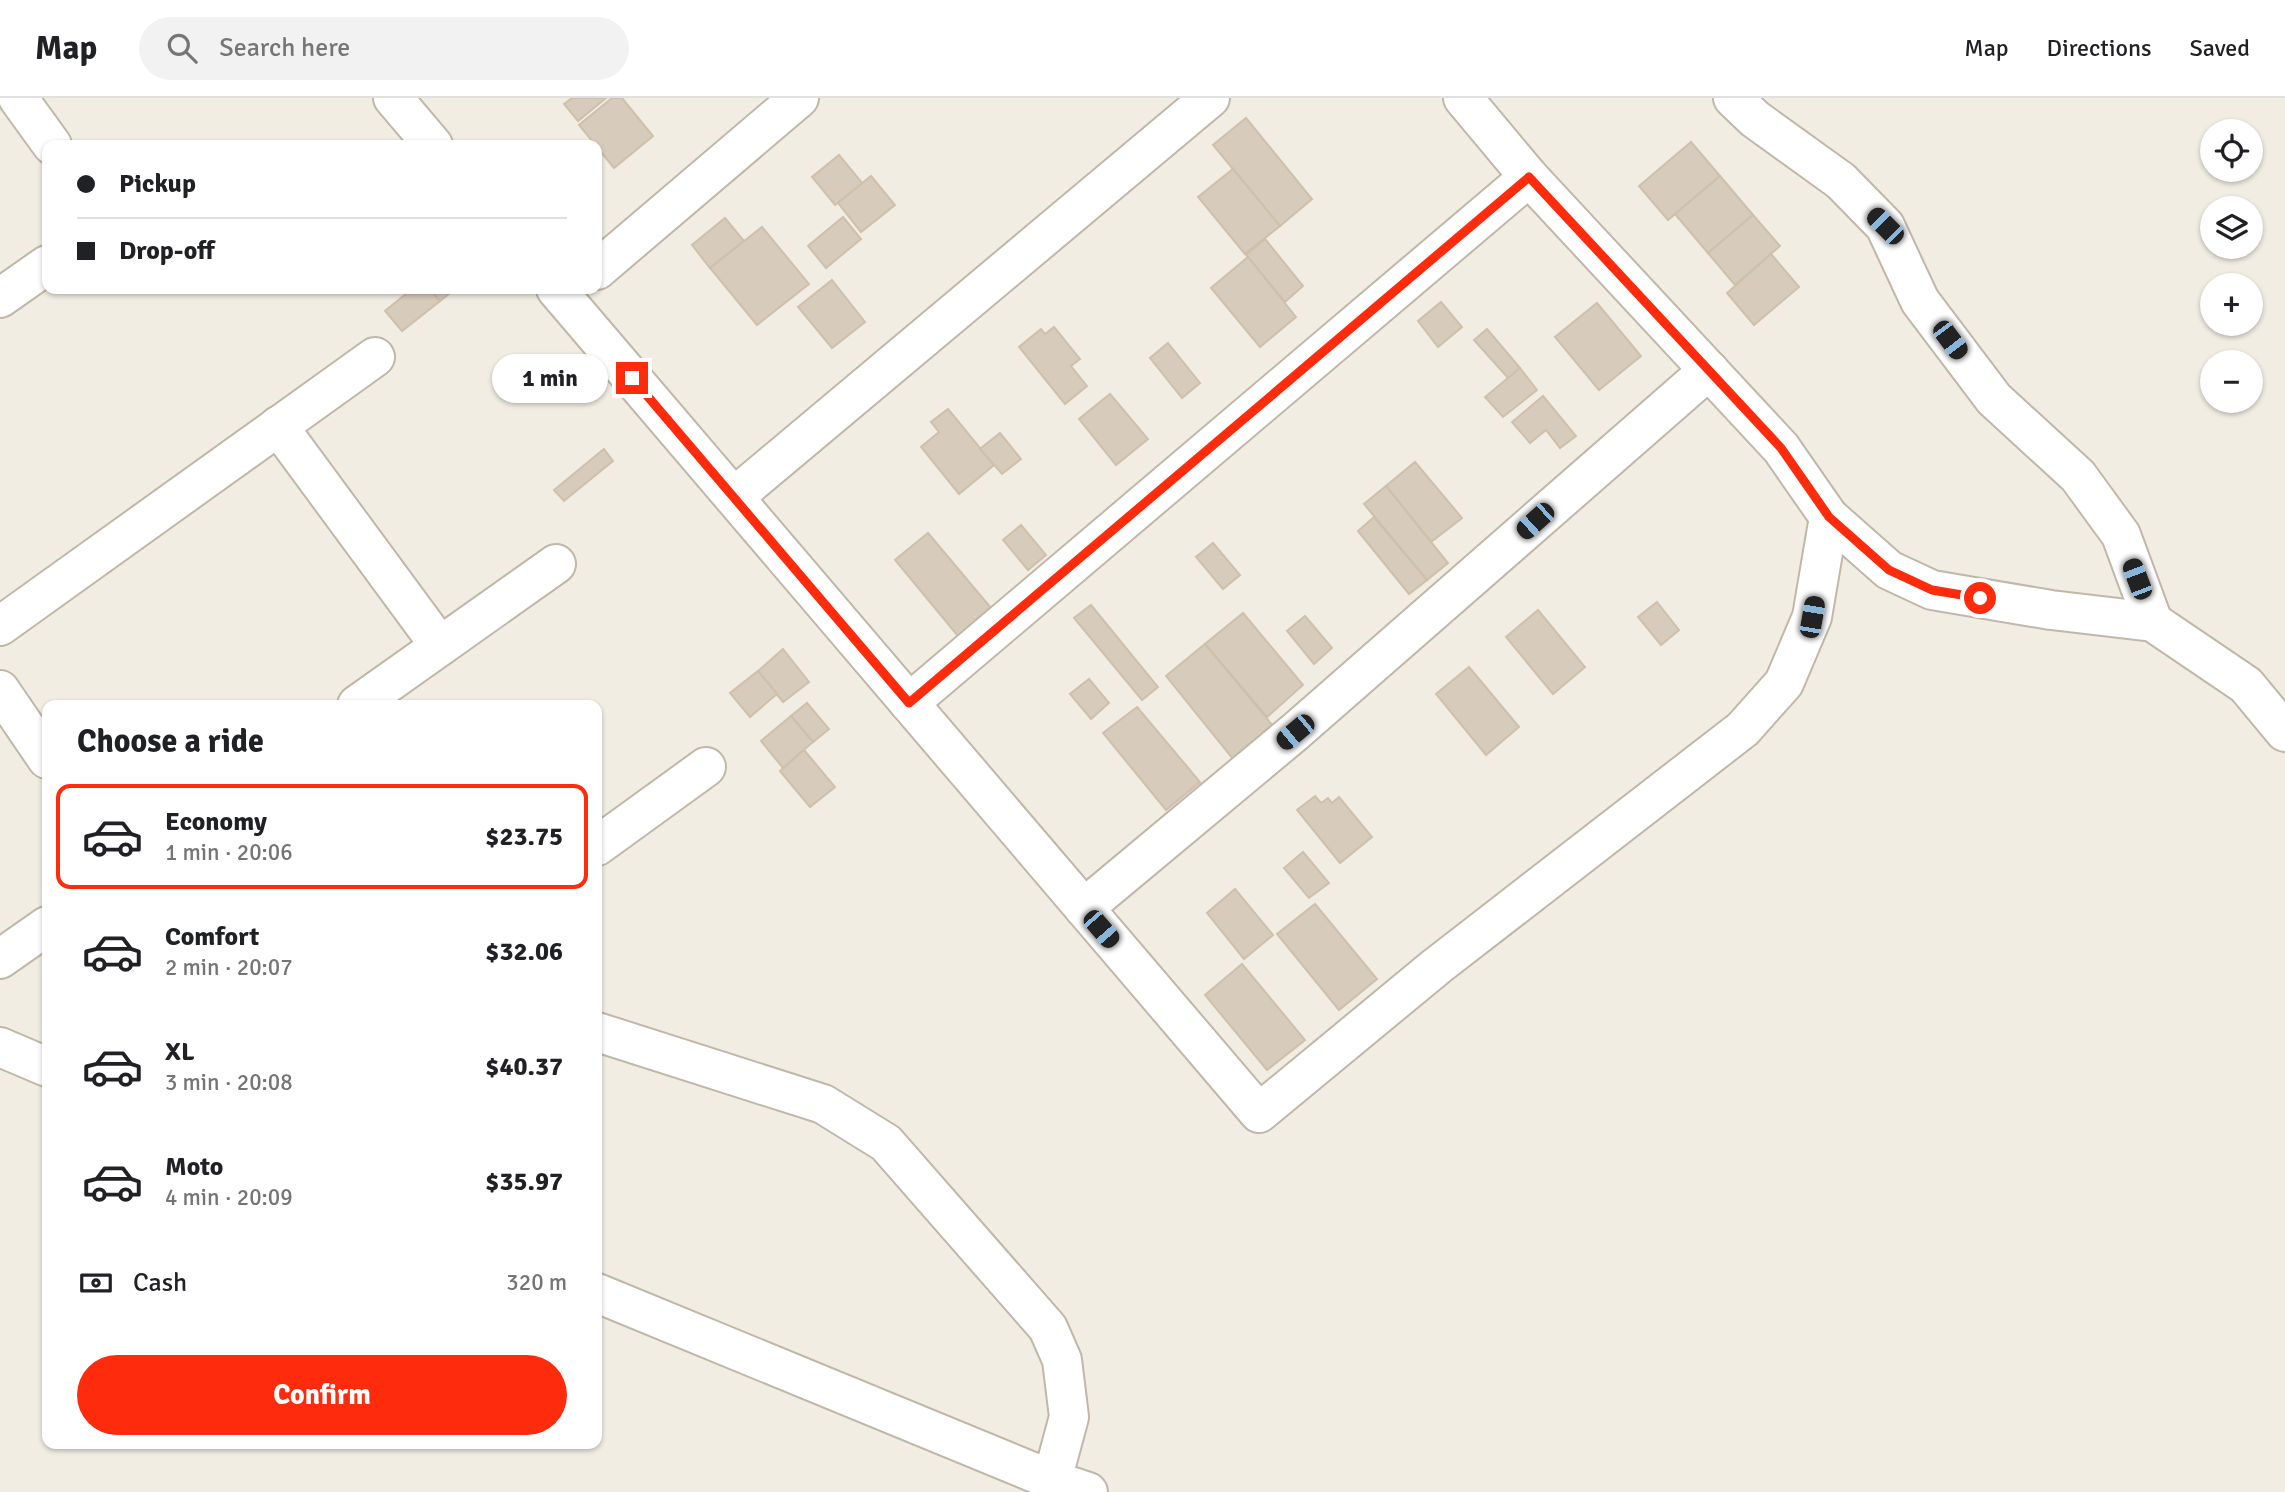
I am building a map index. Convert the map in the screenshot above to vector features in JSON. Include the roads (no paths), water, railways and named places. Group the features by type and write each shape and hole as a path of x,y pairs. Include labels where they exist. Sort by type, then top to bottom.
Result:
{"street":[{"path":"18,98 48,140"},
{"path":"393,98 429,140"},
{"path":"602,267 799,98"},
{"path":"734,497 1210,98"},
{"path":"1463,98 1529,177 1781,448 1829,517 1889,570 1932,590 2051,610 2153,622 2246,685 2285,732"},
{"path":"1750,105 1841,181 1885,226 1920,301 1994,399 2078,475 2121,535 2153,622"},
{"path":"909,703 1529,177"},
{"path":"0,298 42,269"},
{"path":"567,294 734,497 1259,1113 1437,966 1743,729 1784,683 1812,617 1829,517"},
{"path":"0,626 374,357"},
{"path":"1084,908 1295,732 1709,370"},
{"path":"278,426 440,646"},
{"path":"364,700 556,564"},
{"path":"0,690 42,752"},
{"path":"602,842 706,768"},
{"path":"0,959 42,930"},
{"path":"602,1034 823,1104 886,1143 1048,1328 1062,1360 1069,1417 1052,1480"},
{"path":"0,1047 42,1065"},
{"path":"602,1295 1052,1480 1088,1492"}]}
